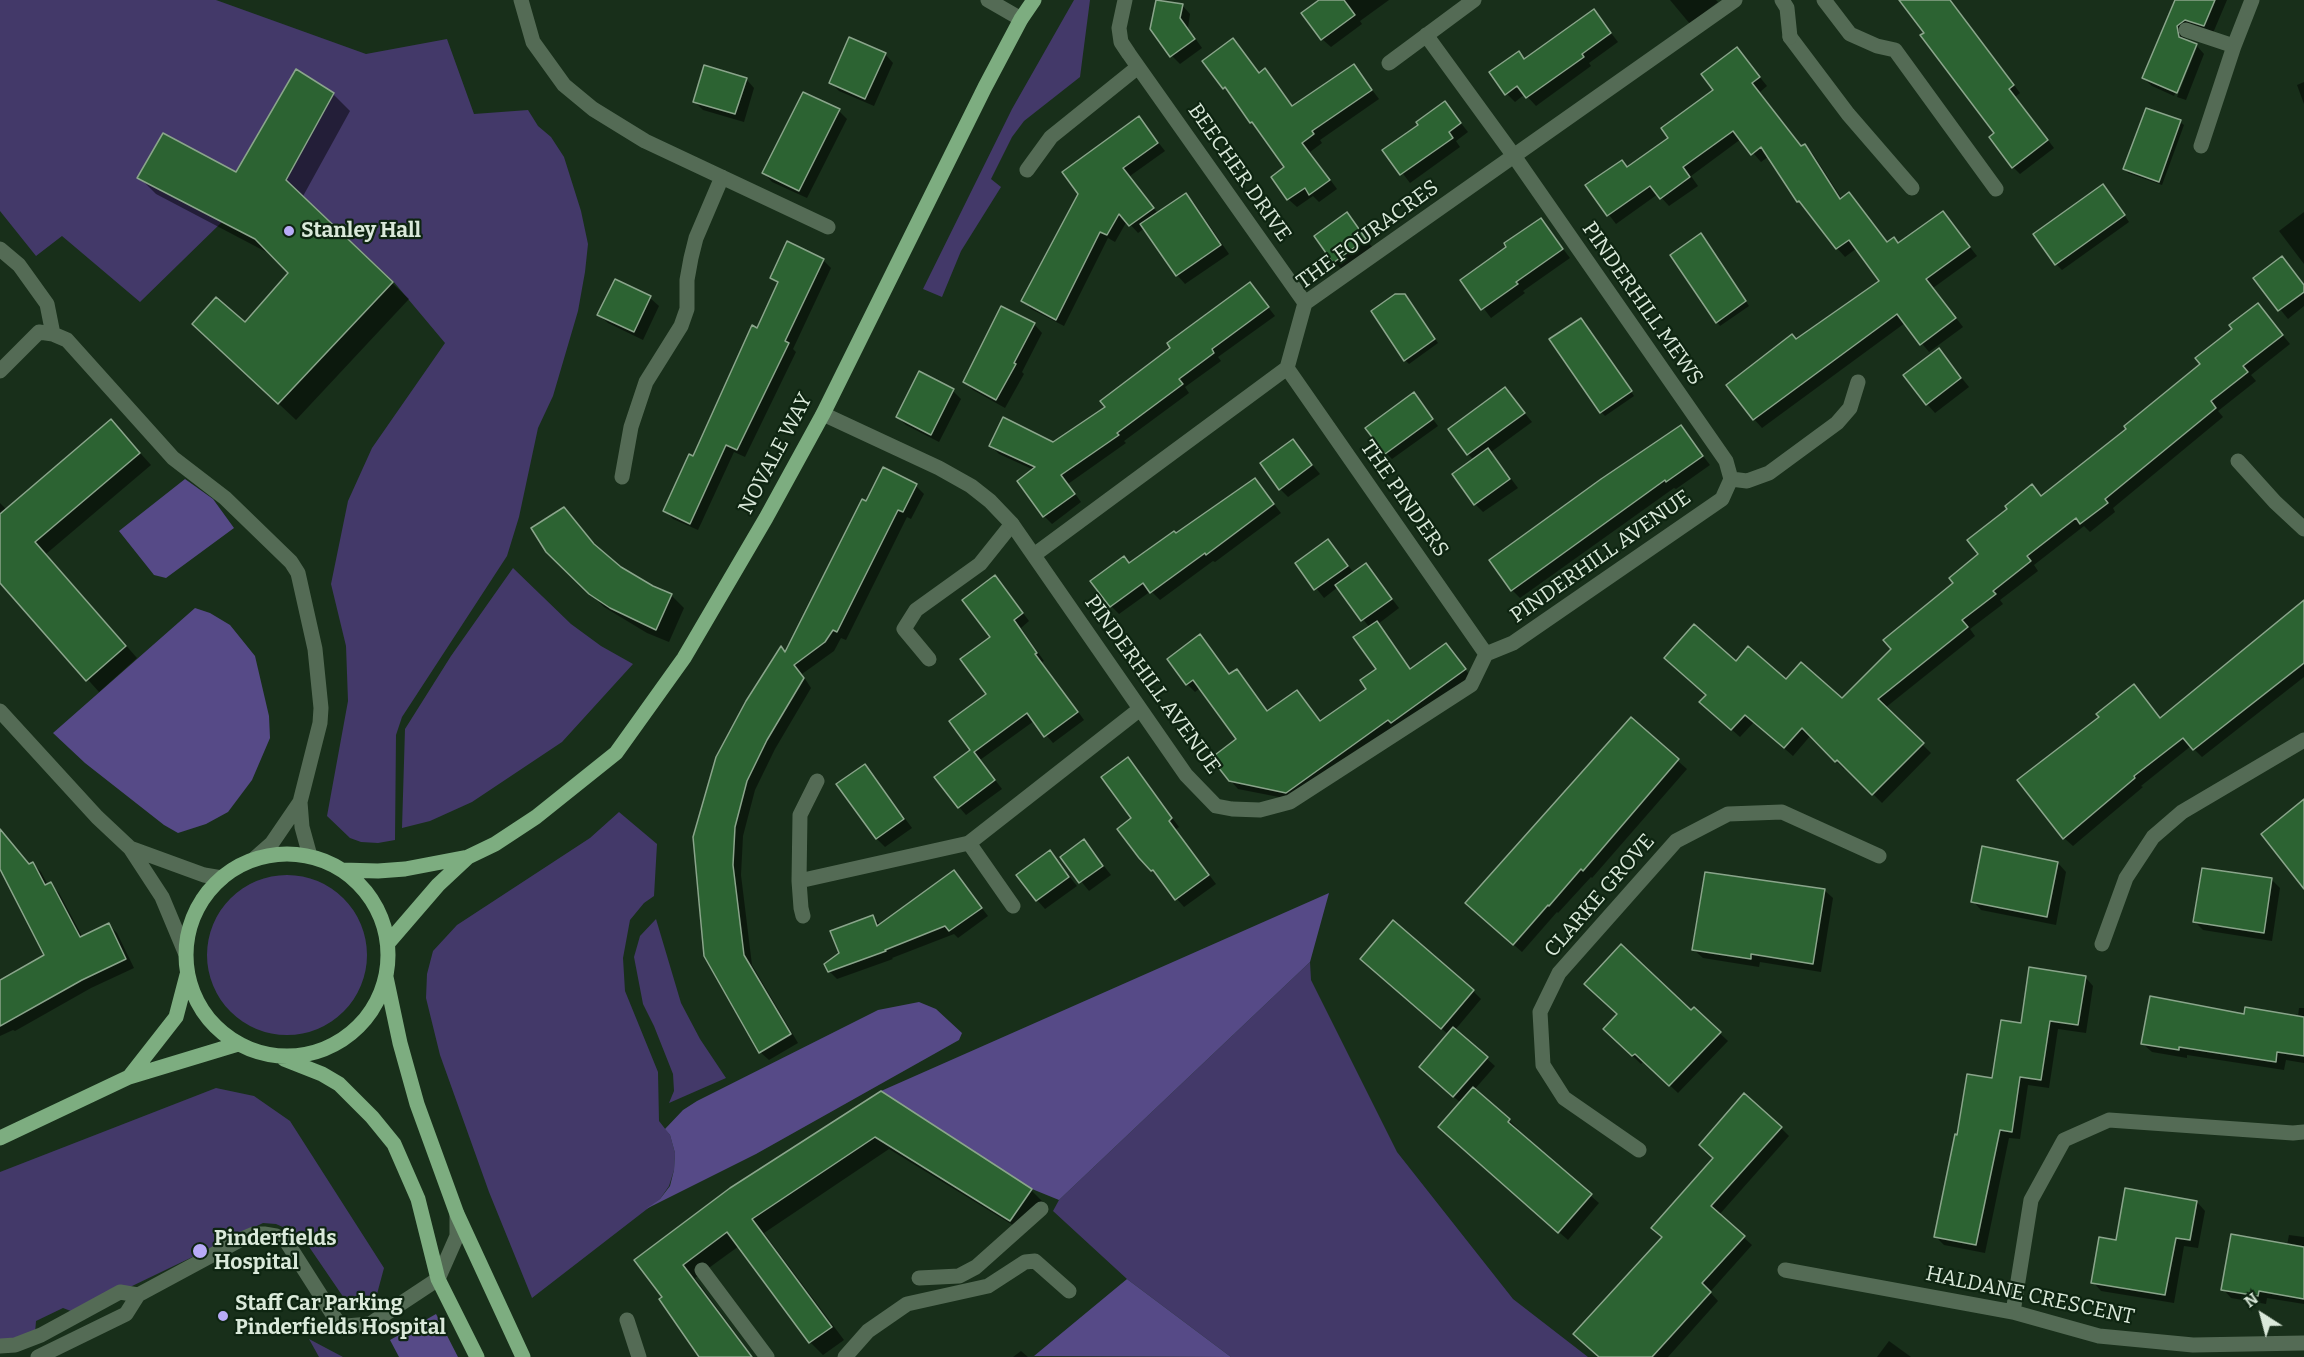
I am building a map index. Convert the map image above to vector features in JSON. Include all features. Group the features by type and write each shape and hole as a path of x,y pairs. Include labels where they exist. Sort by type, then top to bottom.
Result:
{"main road":[{"name":"NOVALE WAY","path":"342,870 378,872 468,857 495,844 536,817 616,753 684,658 766,518 823,414 937,181 1021,19 1034,0"},
{"path":"386,977 376,1004 358,1027 335,1045 307,1055 278,1056 257,1053 238,1044 214,1026 197,1003 187,975 185,952 188,931 195,911 207,893 222,878 255,858 273,854 310,856 342,870 364,889 380,914 388,943 386,977 400,1043 417,1104 457,1214 523,1357"},
{"name":"NOVALE WAY","path":"388,943 438,885 468,857"},
{"path":"129,1077 176,1017 187,975"},
{"path":"0,1138 129,1077 238,1044"},
{"path":"278,1056 322,1074 339,1084 372,1117 394,1144 418,1199 438,1279 477,1357"}],"street":[{"path":"521,0 533,42 564,85 593,109 645,141 828,227"},
{"path":"988,0 1021,19"},
{"name":"BEECHER DRIVE","path":"1125,0 1119,28 1122,42 1305,303"},
{"path":"1389,63 1474,0"},
{"name":"THE FOURACRES","path":"1287,368 1305,303 1735,0"},
{"path":"1824,0 1850,34 1877,46 1895,50 1996,189"},
{"path":"2201,146 2234,46 2252,0"},
{"path":"1789,3 1790,36 1848,114 1912,188"},
{"path":"2186,30 2234,46"},
{"name":"PINDERHILL MEWS","path":"1426,36 1514,156 1726,461 1731,479"},
{"path":"1027,170 1051,137 1138,67"},
{"path":"622,477 631,427 646,382 681,326 687,309 687,280 691,258 700,229 722,177"},
{"path":"0,249 19,265 47,304 53,334"},
{"path":"0,371 39,332 53,334 67,340 173,458 225,498 291,562 298,573 315,648 321,708 320,723 300,802 302,827 310,856"},
{"path":"1034,555 1287,368"},
{"name":"THE PINDERS","path":"1287,368 1486,654"},
{"path":"1731,479 1747,481 1770,473 1837,423 1850,408 1858,382"},
{"name":"PINDERHILL AVENUE","path":"823,414 894,446 971,486 990,501 1012,524 1186,775 1216,806 1232,809 1260,810 1290,801 1471,685 1486,654 1513,644 1722,499 1731,479"},
{"path":"2238,461 2275,502 2304,529"},
{"path":"928,659 904,629 916,610 980,564 1012,524"},
{"path":"799,881 969,843 1140,709"},
{"path":"0,711 97,817 130,848 162,897 185,952"},
{"path":"2102,944 2126,878 2153,837 2182,812 2304,741"},
{"path":"803,916 799,881 800,815 816,781"},
{"path":"255,858 272,843 300,802"},
{"name":"CLARKE GROVE","path":"1639,1150 1564,1098 1543,1065 1540,1012 1559,973 1676,841 1728,814 1782,812 1880,856"},
{"path":"969,843 1013,906"},
{"path":"130,848 182,867 222,878"},
{"path":"2013,1312 2031,1200 2064,1140 2109,1120 2304,1132"},
{"path":"919,1278 959,1276 976,1267 1041,1209"},
{"path":"38,1357 126,1314 138,1295 254,1234 276,1236 286,1241 337,1321 346,1326 370,1324 438,1279 457,1236 457,1214"},
{"path":"845,1357 868,1331 907,1304 988,1286 1024,1262 1035,1262 1069,1291"},
{"path":"702,1270 767,1357"},
{"name":"HALDANE CRESCENT","path":"1785,1270 2013,1312 2099,1336 2193,1345 2304,1343"},
{"path":"0,1346 15,1345 41,1335 120,1292 138,1295"},
{"path":"627,1320 639,1357"},
{"path":"2303,1357 2304,1343"}],"shaded area":[{"path":"0,0 216,0 366,54 447,39 474,114 528,110 538,126 551,137 564,157 581,211 588,244 578,311 553,396 538,428 519,517 507,556 402,717 396,735 395,840 378,843 361,842 350,838 327,816 348,701 346,646 331,584 348,501 372,448 445,343 393,281 286,180 334,93 296,69 236,172 163,133 137,178 222,222 140,302 62,236 36,256 0,211"},
{"path":"1074,0 1090,0 1080,77 1024,121 1012,137 991,179 1001,187 961,251 942,297 923,289 1012,109"},
{"path":"185,479 213,499 234,528 166,578 154,575 119,531"},
{"path":"513,568 571,624 601,646 633,664 562,742 472,802 430,821 402,828 405,729 451,656"},
{"path":"195,608 210,613 230,625 255,656 269,716 270,738 252,780 228,812 206,824 178,833 164,825 85,763 53,733"},
{"path":"619,812 657,844 654,896 644,903 630,920 623,958 625,991 658,1072 659,1121 670,1135 675,1153 674,1170 669,1186 660,1199 532,1298 489,1192 440,1055 426,998 427,974 433,951 457,925 590,838"},
{"path":"287,875 303,876 318,881 332,888 344,898 354,910 361,924 366,939 366,971 361,986 354,1000 344,1012 332,1022 318,1029 303,1034 287,1035 271,1034 256,1029 242,1022 230,1012 220,1000 213,986 208,971 207,955 208,939 213,924 220,910 230,898 242,888 256,881 271,876"},
{"path":"1329,893 1310,962 1059,1200 1032,1189 881,1091"},
{"path":"656,919 681,1003 700,1039 726,1078 669,1103 674,1091 673,1074 643,1004 634,957 640,936"},
{"path":"1310,962 1311,980 1397,1152 1513,1299 1588,1357 1231,1357 1127,1279 1053,1211 1059,1200"},
{"path":"919,1002 936,1009 962,1033 959,1040 756,1154 646,1209 660,1199 670,1186 675,1153 670,1135 665,1129 683,1110 878,1010"},
{"path":"216,1088 254,1096 290,1121 384,1268 377,1294 366,1305 346,1301 301,1235 276,1224 263,1223 76,1313 63,1308 36,1321 35,1333 0,1342 0,1172"},
{"path":"1127,1279 1231,1357 1034,1356"},
{"path":"436,1314 458,1357 399,1357 390,1340"},
{"path":"309,1339 343,1357 319,1357"}],"building":[{"path":"1156,0 1183,4 1180,18 1195,39 1170,57 1150,29"},
{"path":"1319,0 1344,0 1355,15 1321,40 1301,13"},
{"path":"1899,0 1950,0 2014,85 2009,89 2048,140 2012,168 1989,137 1994,133 1920,35 1924,33"},
{"path":"2175,0 2215,0 2204,26 2185,20 2177,26 2179,37 2197,44 2177,93 2142,78"},
{"path":"1594,9 1611,33 1582,54 1584,57 1526,98 1517,86 1505,95 1489,72 1519,51 1524,59"},
{"path":"849,37 886,53 865,99 829,83"},
{"path":"1233,38 1259,73 1265,68 1292,106 1354,64 1372,90 1312,131 1314,134 1302,143 1330,180 1309,195 1305,188 1287,200 1271,177 1284,167 1225,87 1223,89 1202,61"},
{"path":"1737,47 1760,77 1752,83 1801,146 1805,144 1840,199 1849,192 1887,242 1894,237 1898,243 1943,211 1970,247 1926,279 1956,318 1920,345 1897,314 1753,420 1726,385 1792,334 1796,339 1879,281 1849,240 1836,249 1799,201 1797,202 1761,147 1751,155 1733,131 1683,167 1690,177 1660,199 1650,186 1607,216 1585,185 1622,160 1627,167 1668,138 1661,128 1713,90 1701,74"},
{"path":"704,65 747,78 735,114 693,102"},
{"name":"Stanley Hall","path":"296,69 334,93 286,180 393,282 278,404 192,324 216,297 245,322 288,273 255,239 137,178 163,133 236,172"},
{"path":"803,92 840,109 799,191 762,173"},
{"path":"1445,101 1461,123 1449,132 1453,138 1400,175 1382,150 1418,125 1416,122"},
{"path":"2146,108 2181,120 2159,182 2123,169"},
{"path":"1139,116 1158,143 1123,168 1154,208 1129,226 1119,214 1107,235 1100,232 1056,320 1021,301 1078,194 1062,172"},
{"path":"2103,184 2125,215 2055,265 2033,234"},
{"path":"1186,193 1221,245 1176,276 1140,224"},
{"path":"1347,212 1366,239 1333,263 1314,236"},
{"path":"1541,218 1563,249 1481,310 1460,280 1506,247 1504,243"},
{"path":"1701,233 1746,301 1716,323 1670,255"},
{"path":"787,241 824,259 785,341 789,343 737,450 726,445 690,524 663,511 689,454 693,456 752,325 757,328 778,282 770,278"},
{"path":"2282,256 2304,285 2304,292 2278,311 2253,278"},
{"path":"615,279 651,296 634,332 597,315"},
{"path":"1250,282 1269,307 1212,349 1214,353 1179,379 1183,384 1117,433 1119,435 1061,475 1075,494 1043,517 1017,481 1035,467 989,446 1003,417 1053,442 1105,407 1100,401 1170,348 1167,343"},
{"path":"1395,294 1405,294 1435,339 1404,361 1371,311"},
{"path":"2258,303 2283,335 2243,366 2248,372 2211,401 2216,408 2105,499 2108,503 2080,524 2076,518 2027,556 2031,561 1993,591 1996,594 1962,620 1968,627 1878,699 1924,743 1872,795 1802,728 1784,748 1745,715 1731,730 1699,702 1706,695 1664,658 1694,624 1736,661 1748,646 1786,679 1801,662 1842,698 1891,649 1883,640 1953,583 1949,578 1978,554 1967,540 2007,509 2005,506 2032,484 2041,496 2126,429 2124,426 2200,364 2195,358 2232,329 2229,325"},
{"path":"1001,306 1035,323 996,400 963,382"},
{"path":"1581,318 1632,391 1600,413 1549,339"},
{"path":"1939,348 1961,378 1926,405 1903,375"},
{"path":"919,371 954,389 931,435 896,417"},
{"path":"1505,387 1525,413 1467,455 1448,429"},
{"path":"1414,392 1433,419 1385,454 1365,428"},
{"path":"111,419 140,453 35,542 126,646 86,681 0,583 0,514"},
{"path":"1681,425 1703,456 1666,482 1665,480 1511,591 1489,560 1601,479"},
{"path":"1293,439 1312,465 1279,490 1260,463"},
{"path":"1488,448 1510,479 1474,505 1452,474"},
{"path":"883,467 917,484 903,512 898,510 837,632 833,630 825,642 794,665 804,678 767,740 747,781 735,827 733,865 744,955 791,1034 759,1053 704,956 693,837 716,757 746,701 781,646 785,652 862,499 866,501"},
{"path":"1255,478 1274,504 1150,593 1143,583 1110,607 1090,581 1124,556 1129,563"},
{"path":"564,507 594,544 621,567 653,586 672,594 656,630 610,608 589,594 546,552 531,528"},
{"path":"1328,539 1348,566 1314,590 1295,563"},
{"path":"1366,563 1392,599 1361,621 1335,585"},
{"path":"995,575 1023,613 1014,620 1037,653 1035,654 1078,712 1044,737 1027,713 974,752 995,780 958,808 934,777 970,750 949,721 986,694 960,659 990,637 962,600"},
{"path":"2304,600 2304,663 2193,750 2183,738 2134,776 2135,778 2063,839 2017,780 2099,717 2096,714 2134,684 2160,718"},
{"path":"1377,621 1410,669 1446,643 1466,669 1391,723 1388,720 1286,793 1229,781 1211,758 1236,739 1193,680 1186,685 1167,659 1200,634 1229,674 1237,669 1267,711 1297,690 1320,721 1366,689 1360,680 1376,669 1353,637"},
{"path":"1631,717 1679,759 1583,871 1581,869 1513,945 1465,903"},
{"path":"1128,757 1172,818 1169,821 1209,875 1175,900 1153,870 1151,871 1139,858 1117,829 1131,818 1101,777"},
{"path":"865,764 904,819 876,839 836,784"},
{"path":"2304,799 2304,889 2261,834"},
{"path":"0,829 29,864 33,862 45,885 51,882 80,937 109,923 126,959 82,980 0,1026 0,980 44,955 0,869"},
{"path":"1084,839 1103,866 1079,883 1060,857"},
{"path":"1982,846 2058,862 2047,917 1971,902"},
{"path":"1050,850 1069,877 1036,901 1016,875"},
{"path":"2202,868 2272,878 2264,933 2193,922"},
{"path":"954,870 982,908 949,931 945,926 828,972 824,964 839,953 830,931 873,915 877,926"},
{"path":"1705,872 1825,889 1813,964 1751,954 1751,959 1692,950"},
{"path":"1393,920 1474,990 1441,1029 1360,959"},
{"path":"1621,944 1691,1010 1694,1007 1721,1032 1669,1086 1635,1054 1632,1056 1603,1029 1617,1014 1584,984"},
{"path":"2029,967 2086,976 2078,1025 2050,1021 2041,1080 2020,1077 2012,1132 2000,1130 1976,1245 1934,1237 1955,1134 1957,1135 1967,1074 1992,1078 2001,1020 2021,1023"},
{"path":"2150,996 2244,1014 2245,1007 2304,1017 2304,1056 2277,1052 2276,1062 2179,1047 2179,1050 2141,1044"},
{"path":"1453,1027 1488,1057 1453,1097 1419,1067"},
{"path":"1473,1087 1510,1119 1508,1122 1592,1194 1558,1233 1438,1127"},
{"path":"881,1091 1032,1189 1010,1221 875,1137 752,1219 832,1327 809,1343 727,1232 683,1265 752,1357 699,1357 659,1299 662,1297 634,1260 730,1188"},
{"path":"1744,1093 1782,1127 1711,1206 1745,1236 1702,1283 1711,1292 1652,1357 1599,1357 1573,1334 1662,1237 1651,1228 1713,1158 1699,1145"},
{"path":"2125,1188 2197,1201 2190,1240 2176,1238 2165,1295 2091,1283 2099,1237 2116,1240"},
{"path":"2231,1234 2304,1247 2304,1299 2259,1291 2258,1296 2221,1290"}],"place":[{"name":"Stanley Hall","path":"289,231"},
{"name":"Pinderfields Hospital","path":"200,1251"},
{"name":"Staff Car Parking Pinderfields Hospital","path":"223,1316"}]}
